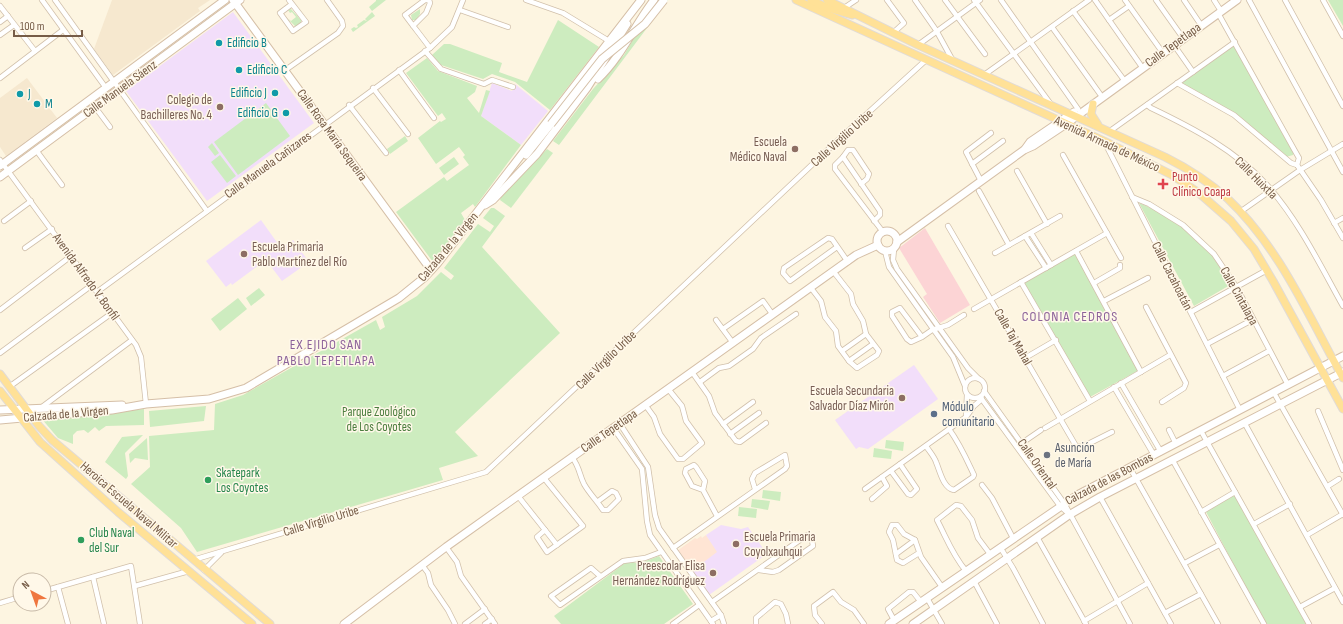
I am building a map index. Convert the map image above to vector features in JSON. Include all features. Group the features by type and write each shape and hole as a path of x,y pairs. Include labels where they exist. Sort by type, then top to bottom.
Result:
{"main road":[{"name":"Avenida Armada de México","path":"796,0 1104,141 1172,175 1199,193 1219,209 1240,231 1267,270 1343,409"},
{"path":"810,0 828,8 856,16"},
{"name":"Avenida Armada de México","path":"827,0 844,8 856,16 918,45 1052,106 1075,113 1100,127 1182,166 1214,188 1240,212 1268,245 1342,374"},
{"path":"1093,104 1091,114 1100,127"},
{"name":"Heroica Escuela Naval Militar","path":"0,374 32,417 56,444 270,624"},
{"path":"0,402 1,392"},
{"name":"Heroica Escuela Naval Militar","path":"1,392 40,442 118,512 252,624"},
{"path":"118,512 126,503"}],"street":[{"path":"42,0 106,88"},
{"path":"55,0 206,211"},
{"name":"Calle Manuela Sáenz","path":"1,163 225,0"},
{"path":"284,71 338,33 343,26 342,21 327,0"},
{"path":"413,26 426,13 430,4 429,0 426,0 405,15 441,69 484,84 492,80 513,87"},
{"name":"Calle Manuela Cañizares","path":"97,292 206,211 298,146 349,105 399,70 448,32 464,0"},
{"path":"526,0 563,13 609,41"},
{"name":"Calzada de la Virgen","path":"0,410 111,404 132,405 209,400 242,390 399,298 431,270 641,0"},
{"name":"Calzada de la Virgen","path":"482,206 493,200 533,158 587,88 625,28 646,0"},
{"path":"587,88 619,56 638,23 654,0"},
{"name":"Calzada de la Virgen","path":"504,177 526,156 602,59 645,24 664,0"},
{"path":"844,8 856,0"},
{"path":"887,0 904,23 893,33"},
{"path":"915,0 936,30 953,60"},
{"path":"945,0 985,54"},
{"path":"1001,0 1031,42 1075,113"},
{"path":"984,75 1089,0"},
{"path":"1095,0 1142,67"},
{"path":"1125,0 1163,52"},
{"path":"1156,0 1183,38"},
{"path":"1184,0 1202,25"},
{"path":"1214,0 1235,42 1299,158 1297,165"},
{"name":"Calle Tepetlapa","path":"1075,113 1093,104 1110,90 1237,0"},
{"path":"1249,0 1343,172"},
{"path":"1284,0 1343,106"},
{"path":"1323,0 1343,36"},
{"name":"Calle Manuela Sáenz","path":"0,177 119,90 236,1"},
{"name":"Calle Rosa María Sequeira","path":"236,1 284,71 431,270"},
{"path":"918,45 936,30 977,1 1013,55 1052,106"},
{"path":"291,2 306,22 294,31 280,13 291,2"},
{"path":"0,6 35,52"},
{"path":"1109,20 1129,6"},
{"path":"460,10 508,27"},
{"path":"1073,12 1124,80"},
{"path":"0,22 8,16"},
{"path":"0,35 14,25"},
{"path":"1052,27 1100,94"},
{"path":"0,78 63,30"},
{"path":"1110,131 1235,42"},
{"path":"1174,45 1193,72"},
{"name":"Calle Virgilio Uribe","path":"193,560 486,472 830,148 926,60"},
{"path":"399,70 434,118"},
{"path":"1177,83 1234,115 1290,163 1297,165 1343,238"},
{"path":"373,88 408,134"},
{"name":"Calle Tepetlapa","path":"895,245 907,234 981,180 1024,150 1033,146 1100,94 1110,90"},
{"path":"349,105 386,153"},
{"name":"Calle Huixtla","path":"1147,105 1188,126 1227,150 1271,190 1290,215 1313,251 1343,306"},
{"path":"95,107 110,127"},
{"path":"981,180 966,152 991,133"},
{"path":"972,164 1003,141"},
{"name":"Calle Cacahoatán","path":"1104,141 1240,410"},
{"path":"1240,212 1300,170 1343,144"},
{"path":"36,150 62,186"},
{"path":"860,184 869,177 868,172 853,150 848,150 835,165 835,169 883,232 907,234"},
{"path":"1063,155 1121,258"},
{"path":"842,157 880,211 880,215 874,221"},
{"name":"Avenida Alfredo V. Bonfil","path":"1,163 52,229 132,340 141,357 146,404"},
{"path":"1017,171 1047,224"},
{"path":"979,191 1009,245"},
{"name":"Calle Cintalapa","path":"1132,197 1149,204 1183,225 1214,254 1237,288 1268,351 1288,385"},
{"path":"4,221 31,202"},
{"path":"995,253 1060,216"},
{"path":"1334,223 1343,218"},
{"name":"Calle Taj Mahal","path":"948,226 1078,448 1112,432"},
{"path":"25,248 52,229"},
{"path":"883,232 878,238 878,245 885,251 889,267 932,330 957,363 967,394 966,417"},
{"path":"1031,233 1051,265"},
{"path":"974,309 1107,233"},
{"path":"889,267 894,264 894,234"},
{"path":"1025,236 1046,268"},
{"path":"837,247 790,280 783,273 784,268 828,238 832,239 848,262"},
{"name":"Calle Tepetlapa","path":"344,624 446,547 572,457 617,427 834,271 866,249 878,245"},
{"path":"885,251 895,245"},
{"path":"1076,251 1141,372"},
{"path":"0,310 71,256"},
{"name":"Calle Oriental","path":"894,264 968,368 984,383 984,391 1022,443 1062,505"},
{"path":"1094,282 1120,268 1120,265"},
{"path":"1191,312 1237,288 1267,270"},
{"path":"811,288 821,301 825,317 836,331 838,346 849,360 857,368 877,355 879,351 866,334 864,321 853,304 851,294 834,271"},
{"path":"1104,301 1148,278"},
{"path":"1021,282 1090,401"},
{"path":"0,353 92,284"},
{"path":"723,328 763,301 773,315"},
{"path":"1146,307 1186,386 1162,402"},
{"path":"922,337 900,308 892,312 892,316 908,341 922,337 938,327 948,325 964,315"},
{"path":"9,387 112,313"},
{"path":"700,382 719,368 729,366 753,349 761,338 796,314"},
{"path":"716,320 733,343"},
{"path":"1207,344 1252,320"},
{"path":"842,351 866,334"},
{"path":"40,408 132,340"},
{"path":"1025,358 1056,340"},
{"path":"849,360 873,344"},
{"path":"946,348 951,345"},
{"path":"1223,376 1268,351"},
{"path":"1022,443 1090,401 1170,355"},
{"name":"Calzada de las Bombas","path":"892,622 1062,505 1343,356"},
{"path":"692,372 709,396 713,410 736,441 740,442 766,423"},
{"name":"Calzada de las Bombas","path":"913,624 1070,515 1100,497 1244,422 1327,380 1342,374"},
{"path":"965,386 970,379 979,379"},
{"path":"1121,383 1161,452"},
{"path":"1114,387 1154,455"},
{"path":"646,406 654,417 660,434 680,460 702,443 686,421 682,406 669,390"},
{"path":"864,489 966,417 981,398 984,391"},
{"path":"1274,393 1343,514 1307,535"},
{"path":"967,394 973,398 981,398"},
{"name":"Calle Oriental","path":"981,398 1070,515 1130,624"},
{"path":"723,424 753,402"},
{"name":"Calzada de la Virgen","path":"0,420 112,410 132,405"},
{"path":"1318,411 1343,470"},
{"path":"730,434 759,412"},
{"path":"1133,420 1140,416"},
{"path":"1244,422 1343,602"},
{"path":"617,427 648,467 655,515 663,536 712,602 721,615 724,624"},
{"path":"617,427 642,469 648,528 655,543 712,623 721,615"},
{"path":"926,446 936,461 939,474 952,490 973,477 974,475 968,464 963,449 949,429"},
{"path":"1169,430 1176,444"},
{"path":"1201,431 1310,624"},
{"path":"673,548 785,469 787,466 784,455 754,473 752,479 755,489"},
{"path":"572,457 579,467 583,483 597,502 603,510 606,511 619,501 614,491 597,502"},
{"path":"1172,459 1264,624"},
{"path":"891,471 908,494 911,495 917,489 900,464"},
{"path":"703,490 692,486 685,473 686,469 694,465 696,467 705,481 703,490 717,516"},
{"path":"1130,468 1185,563 1218,624"},
{"path":"872,499 887,486 882,477"},
{"path":"544,478 583,526 550,551 546,550 537,537 545,530"},
{"path":"1328,486 1339,479"},
{"path":"982,485 992,498 1013,538"},
{"path":"1201,512 1235,492"},
{"path":"518,496 557,545"},
{"path":"1100,497 1171,624"},
{"path":"966,571 950,549 946,536 938,520 959,504 972,520 978,538 990,554"},
{"path":"1254,524 1290,504"},
{"path":"919,553 903,563 897,560 893,540 889,532 892,525 897,525 904,534 915,540 919,553 942,587"},
{"path":"712,602 759,570 807,534 812,540 813,546 779,570 773,572 759,570"},
{"path":"655,543 663,536"},
{"path":"1037,538 1085,623 1118,601 1148,584"},
{"path":"896,554 915,540"},
{"path":"1185,563 1219,545"},
{"path":"446,547 457,562 461,576 495,624"},
{"path":"1000,547 1043,624"},
{"name":"Calle Virgilio Uribe","path":"204,570 224,551"},
{"path":"600,576 590,568 554,594 552,598 560,605 623,561 645,558 661,552"},
{"path":"422,565 428,573 432,586 456,624"},
{"path":"52,589 131,566 140,624"},
{"path":"135,586 189,571"},
{"path":"93,577 104,624"},
{"path":"974,581 997,624"},
{"path":"58,587 68,624"},
{"path":"1300,607 1335,588"},
{"path":"822,624 814,611 816,603 833,592 841,602 854,610 864,624"},
{"path":"892,622 888,609 909,592 913,592 935,610 942,624"},
{"path":"1165,613 1201,594"},
{"path":"0,603 12,599"},
{"path":"756,624 756,618 775,602 778,602 786,614 788,624"},
{"path":"673,624 699,605"},
{"path":"465,624 485,609"},
{"path":"485,624 492,619"}],"shaded area":[{"path":"112,0 210,0 198,8 200,11 113,75 94,49"},
{"name":"Colegio de Bachilleres No. 4","path":"233,12 314,123 207,201 126,91"},
{"path":"27,78 57,118 6,156 0,147 0,98"},
{"path":"492,83 512,91 515,84 548,111 521,145 481,116"},
{"name":"Escuela Primaria Pablo Martínez del Río","path":"261,220 281,248 293,240 309,262 282,281 266,260 232,285 231,283 226,287 206,261"},
{"path":"925,228 970,305 940,323 923,297 927,294 899,248"},
{"path":"914,365 938,399 868,449 859,447 856,449 835,420"},
{"name":"Escuela Primaria Coyolxauhqui","path":"721,525 741,529 748,527 767,554 709,595 692,571 717,552 706,535"},
{"path":"706,535 718,552 692,571 677,551 695,538 697,539 701,536 702,538"}],"green space":[{"path":"376,0 386,0 372,11 369,7"},
{"path":"659,0 668,0 559,145 553,141 593,89 624,55 645,19"},
{"path":"1328,0 1343,0 1343,26"},
{"path":"291,9 301,20 301,23 296,27 287,18 291,21 296,17 288,10"},
{"path":"420,9 420,14 416,20 412,20 411,15"},
{"path":"372,12 375,16 353,32 351,29 358,27 357,25 364,20 367,21 365,19"},
{"path":"558,20 599,47 550,110 515,82 492,74 483,79 441,65 432,55 444,44 450,44 502,63 499,72 527,82"},
{"path":"1234,45 1294,151 1293,155 1286,157 1237,115 1181,83"},
{"path":"427,58 438,71 477,86 475,92 467,98 479,113 486,90 490,91 481,116 521,145 475,207 473,204 461,213 465,220 433,262 396,212 444,177 447,181 469,165 463,157 465,155 459,147 436,164 418,138 440,121 441,122 446,119 442,113 438,116 406,73"},
{"path":"266,103 290,136 238,175 214,142"},
{"path":"405,136 408,141 390,154 387,149"},
{"path":"212,143 219,153 215,156 208,147"},
{"path":"547,149 553,153 511,208 500,200 501,197"},
{"path":"220,155 236,176 227,183 211,162"},
{"path":"454,157 459,164 444,175 439,168"},
{"path":"1139,203 1169,218 1198,239 1216,259 1230,285 1194,306"},
{"name":"Parque Zoológico de Los Coyotes","path":"491,208 494,208 505,216 482,247 560,333 455,432 478,456 439,468 443,480 197,552 181,528 131,484 150,467 149,436 214,430 215,404 243,395 376,320 380,330 385,327 382,317 417,296 441,272 451,280 454,276 444,268 478,224 490,232 494,226 483,218"},
{"path":"1075,251 1141,369 1090,397 1024,283"},
{"path":"259,288 265,295 251,306 246,298"},
{"path":"238,298 247,309 220,331 211,319"},
{"path":"206,406 204,421 150,427 149,411"},
{"path":"144,409 144,425 106,426 99,431 95,427 88,433 84,430 77,431 73,435 73,444 58,438 41,418"},
{"path":"143,435 125,453 128,476 126,479 105,462 122,437"},
{"path":"147,438 148,460 135,458 130,463 129,454"},
{"path":"886,440 904,442 903,451 885,448"},
{"path":"874,448 892,451 891,459 873,457"},
{"path":"763,490 781,492 780,501 762,498"},
{"path":"1234,491 1307,624 1265,624 1204,508"},
{"path":"752,499 770,501 768,510 751,507"},
{"path":"739,507 757,509 756,518 738,516"},
{"path":"659,556 693,604 664,624 561,624 554,616 629,560 638,564"}],"place":[{"name":"Edificio B","path":"219,43"},
{"name":"Edificio C","path":"239,70"},
{"name":"Edificio J","path":"275,93"},
{"name":"J","path":"20,94"},
{"name":"M","path":"37,104"},
{"name":"Colegio de Bachilleres No. 4","path":"220,107"},
{"name":"Edificio G","path":"286,113"},
{"name":"Escuela Médico Naval","path":"795,149"},
{"name":"Punto Clínico Coapa","path":"1163,184"},
{"name":"Escuela Primaria Pablo Martínez del Río","path":"244,254"},
{"name":"Escuela Secundaria Salvador Díaz Mirón","path":"902,398"},
{"name":"Módulo comunitario","path":"934,414"},
{"name":"Asunción de María","path":"1047,455"},
{"name":"Skatepark Los Coyotes","path":"208,480"},
{"name":"Club Naval del Sur","path":"81,540"},
{"name":"Escuela Primaria Coyolxauhqui","path":"736,544"},
{"name":"Preescolar Elisa Hernández Rodríguez","path":"713,573"}],"district":[{"name":"COLONIA CEDROS","path":"1070,316"},
{"name":"EX EJIDO SAN PABLO TEPETLAPA","path":"326,352"}]}
